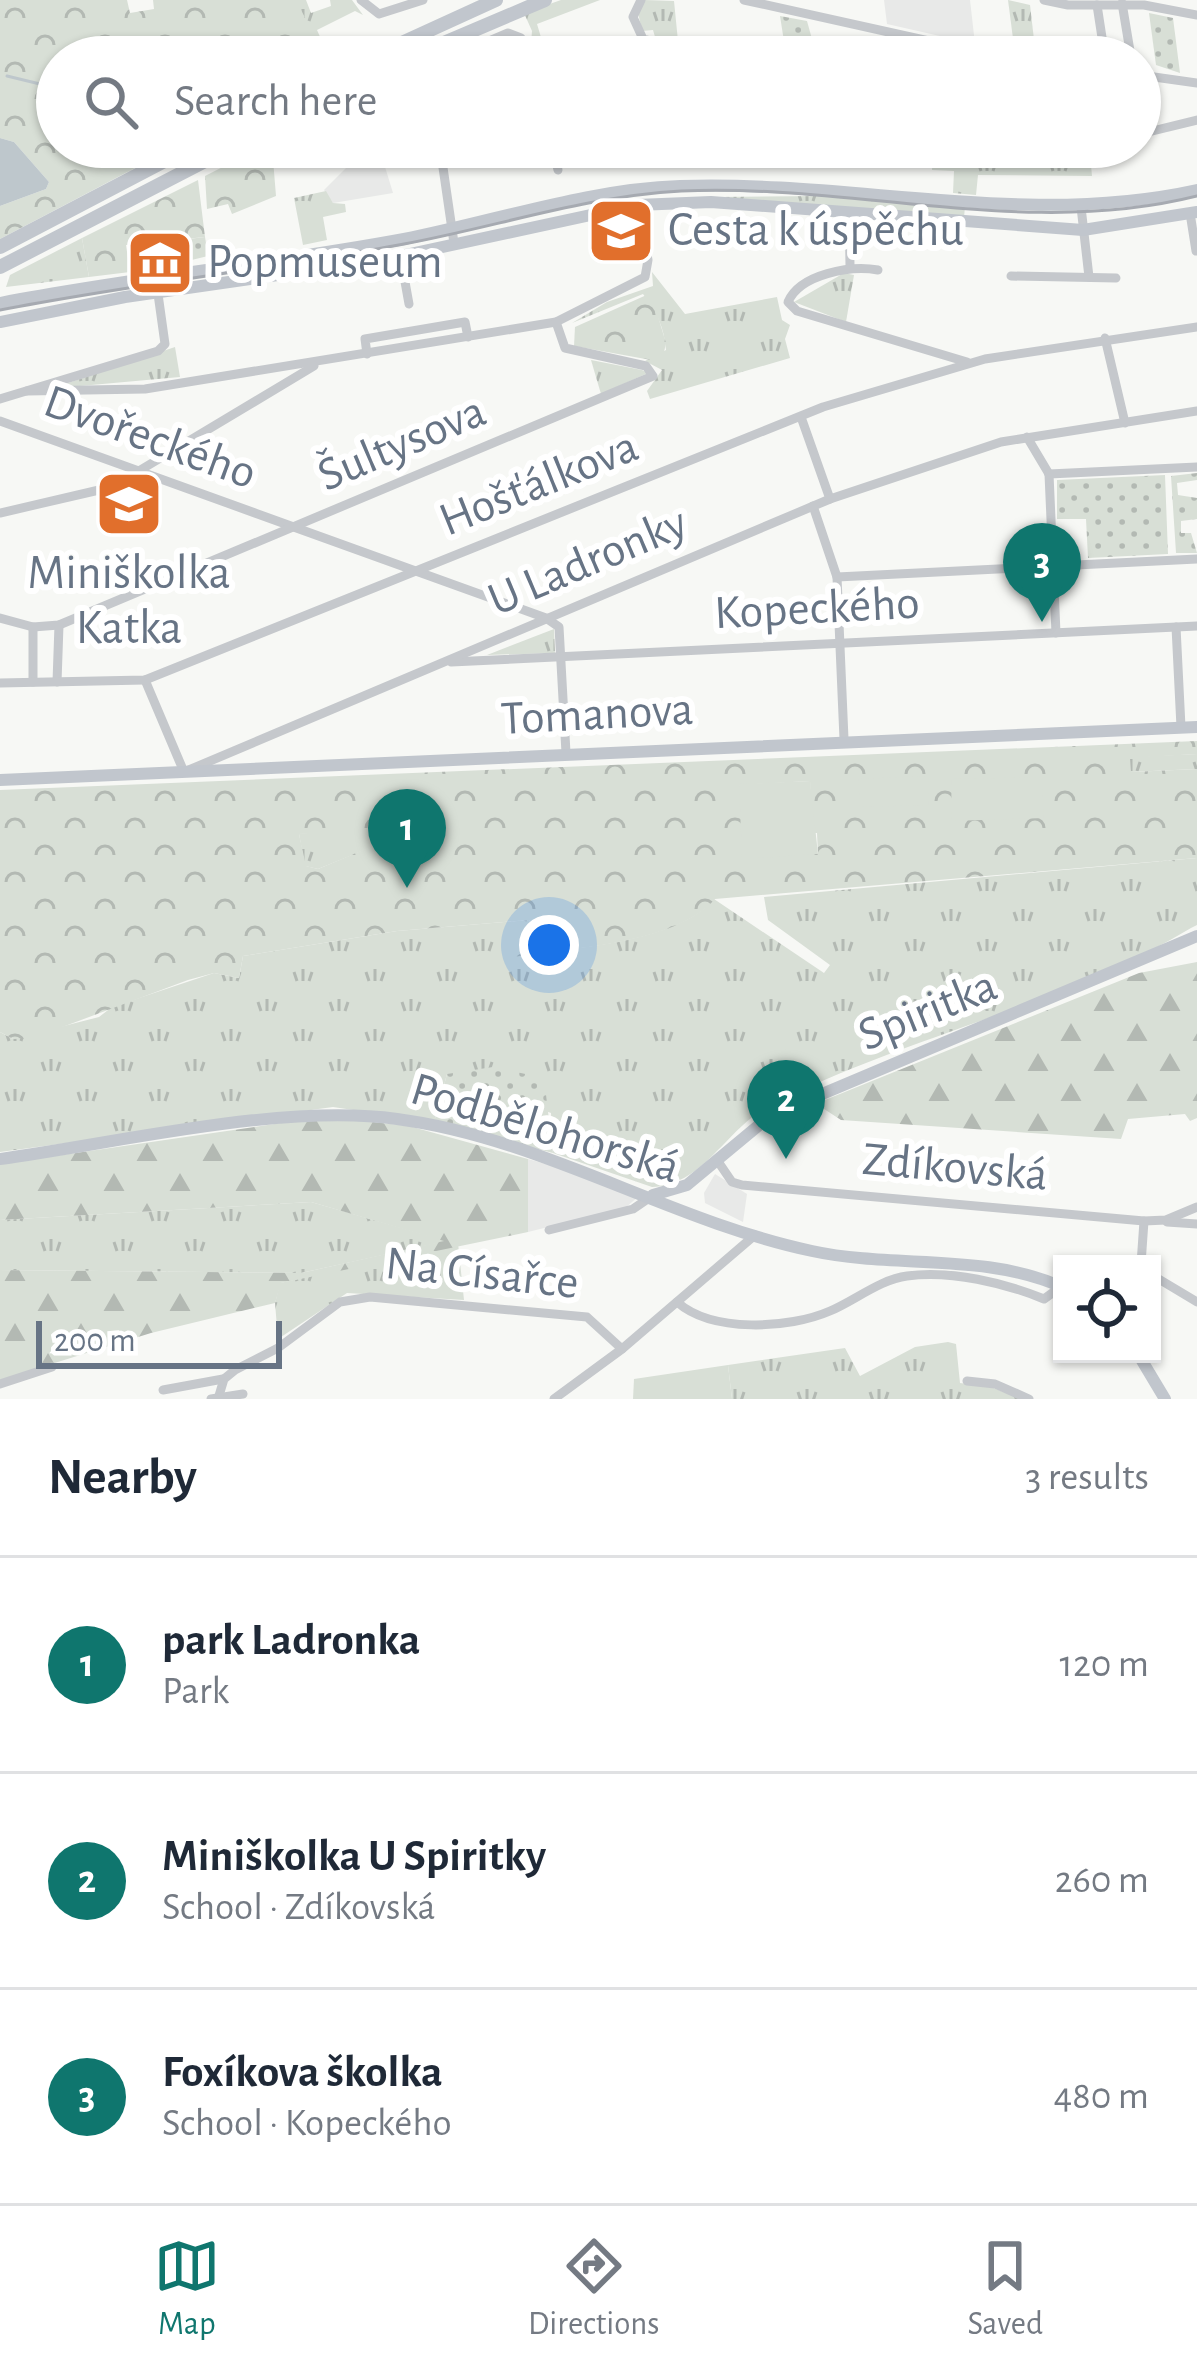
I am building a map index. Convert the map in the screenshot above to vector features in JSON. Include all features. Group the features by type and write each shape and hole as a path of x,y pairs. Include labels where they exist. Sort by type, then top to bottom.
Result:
{"main road":[{"path":"416,36 496,0"},
{"path":"460,36 545,0"},
{"path":"0,248 149,168"},
{"path":"158,168 164,182"},
{"path":"0,267 191,168"}],"street":[{"path":"361,0 379,14 424,0"},
{"path":"640,0 633,17 642,36"},
{"path":"743,0 906,36"},
{"path":"1044,0 1121,2 1197,15"},
{"path":"1121,2 1127,36"},
{"path":"1096,3 1102,36"},
{"path":"1161,78 1197,83"},
{"path":"1161,127 1197,120"},
{"path":"443,168 453,236"},
{"path":"0,322 400,254 609,190 686,185 1081,206 1197,190"},
{"path":"0,299 453,236 637,205 711,202 1083,230 1194,213 1196,251"},
{"path":"27,391 145,389 368,354 365,339 465,322 467,337 556,322 645,277 647,260 637,205"},
{"path":"1081,206 1089,277"},
{"path":"849,212 850,265"},
{"path":"400,254 409,304"},
{"path":"878,270 850,265 790,295 790,306 970,363"},
{"path":"1011,276 1116,278"},
{"path":"0,399 158,351 166,344 158,294"},
{"name":"Šultysova","path":"0,618 33,627 59,626 653,376 651,367 566,348 556,322"},
{"name":"Hošťálkova","path":"0,683 145,680 801,417 970,363 1197,327"},
{"path":"1106,338 1125,423"},
{"path":"0,513 112,488 319,363"},
{"name":"U Ladronky","path":"184,772 830,499 1028,437 1197,411"},
{"path":"801,417 830,499"},
{"name":"Dvořeckého","path":"0,421 292,530 547,618"},
{"path":"1028,437 1049,473 1056,633"},
{"path":"1049,473 1197,466"},
{"path":"813,506 837,577 844,739"},
{"path":"837,577 1197,559"},
{"path":"547,618 560,627 566,753"},
{"path":"58,682 59,626"},
{"name":"Kopeckého","path":"440,662 1197,626"},
{"path":"33,627 33,682"},
{"path":"1176,627 1181,727"},
{"path":"145,680 184,772"},
{"name":"Tomanova","path":"0,780 844,739 1197,727"},
{"name":"Spiritka","path":"652,1196 701,1175 770,1115 1197,936"},
{"name":"Podbělohorská","path":"0,1159 305,1116 429,1124 690,1204 706,1217 754,1235 834,1255 1013,1270 1053,1284"},
{"name":"Zdíkovská","path":"717,1160 737,1185 1144,1221 1166,1220 1197,1207"},
{"path":"690,1204 701,1175"},
{"path":"549,1230 633,1209 652,1196"},
{"path":"1142,1255 1144,1221 1197,1224"},
{"path":"554,1399 622,1349 754,1235"},
{"path":"677,1302 715,1320 743,1324 816,1317 906,1276 1013,1284 1044,1299 1053,1293"},
{"path":"1161,1280 1197,1303"},
{"name":"Na Císařce","path":"224,1379 352,1298 587,1317 622,1349"},
{"path":"1143,1363 1165,1399"},
{"path":"0,1384 52,1367"},
{"path":"163,1390 224,1379"},
{"path":"216,1398 224,1379"},
{"path":"967,1381 995,1384 1029,1399"},
{"path":"216,1398 243,1394"}],"shaded area":[{"path":"884,0 970,0 974,36 940,36 887,24"},
{"path":"0,138 14,142 49,182 46,189 0,206"},
{"path":"346,168 385,168 393,193 333,203 324,190"},
{"path":"528,1159 639,1196 625,1208 528,1232"},
{"path":"715,1174 747,1194 743,1222 705,1203 704,1193"}],"green space":[{"path":"0,0 127,0 130,13 154,9 153,0 296,0 314,36 36,36 36,167 14,142 0,138"},
{"path":"295,0 306,0 311,13 331,6 330,0 352,0 363,15 355,11 317,30 320,36 312,36"},
{"path":"561,0 600,0 537,24 541,36 532,36 524,13"},
{"path":"645,0 674,1 678,36 642,31 637,8"},
{"path":"1008,0 1030,5 1034,36 1013,36"},
{"path":"1149,13 1173,18 1180,73 1161,67 1161,36 1152,36"},
{"path":"780,16 807,21 811,36 783,36"},
{"path":"37,168 135,168 0,239 0,206 46,189 49,182"},
{"path":"221,168 274,168 276,196 232,214 228,204 207,209 205,176"},
{"path":"1091,168 1092,176 978,175 976,195 953,193 954,171 932,170"},
{"path":"198,180 205,237 126,245 130,272 89,277 82,238"},
{"path":"326,191 333,203 345,204 346,212 323,217 327,240 303,245 294,198"},
{"path":"820,196 965,206 964,218 717,197"},
{"path":"205,237 208,256 163,267 163,242"},
{"path":"82,238 89,277 6,287 10,275"},
{"path":"652,272 685,314 777,297 782,320 790,325 785,339 790,358 650,399 647,391 662,370 645,361 666,350 659,320 643,294 572,323 607,302 653,286"},
{"path":"844,273 854,275 846,322 794,302"},
{"path":"651,293 666,343 662,362 574,346 575,327"},
{"path":"175,347 180,377 58,388 59,386"},
{"path":"591,360 642,370 648,373 601,394"},
{"path":"1197,473 1197,480 1177,483 1178,495 1197,498 1197,519 1181,521 1181,533 1191,533 1197,553 1176,553 1171,476"},
{"path":"1165,475 1168,554 1088,558 1086,519 1057,519 1057,480"},
{"path":"554,629 555,653 487,655"},
{"path":"1197,741 1197,754 1130,758 1131,772 1197,769 1197,858 715,899 698,914 649,935 513,957 533,927 529,920 397,931 243,956 239,978 214,973 188,980 33,1038 13,1039 0,1032 0,790","holes":["810,781 812,833 817,833 818,854 739,785","375,832 387,840 318,869 306,866 299,834"]},
{"path":"1197,754 1197,769 1130,772 1130,757"},
{"path":"928,776 929,805 860,807 858,779"},
{"path":"1042,777 1044,818 952,821 951,779"},
{"path":"810,781 818,854 742,859 739,784"},
{"path":"376,832 389,840 318,869 305,866 299,834"},
{"path":"1197,858 1197,925 1089,979 874,1060 769,1106 700,1167 670,1184 652,1187 553,1153 551,1113 447,1074 434,1122 333,1107 0,1152 0,1032 13,1039 99,1017 112,1007 214,973 239,978 243,956 397,931 529,920 533,927 515,956 649,934 697,914 714,899 824,973 830,965 768,920 764,897"},
{"path":"1197,962 1197,1118 1190,1121 1185,1114 1128,1119 1121,1139 841,1120 821,1107 820,1102 1139,973"},
{"path":"493,1067 544,1078 553,1153 434,1122 447,1074"},
{"path":"302,1120 409,1126 528,1159 528,1232 281,1283 275,1303 151,1333 0,1380 0,1270 301,1273 444,1241 311,1202 0,1220 0,1164"},
{"path":"311,1202 447,1241 301,1273 0,1270 0,1220"},
{"path":"458,1243 464,1300 347,1293 278,1339 275,1303 280,1283"},
{"path":"956,1344 960,1383 991,1387 1021,1399 732,1399 728,1365 845,1348 860,1376 915,1347"},
{"path":"728,1365 732,1399 633,1399 634,1379"}],"waterway":[{"path":"7,76 36,83"}],"tram line":[{"path":"0,310 404,244 646,194 746,191 1069,212 1133,208 1197,196"}],"place":[{"name":"Cesta k úspěchu","path":"621,231"},
{"name":"Popmuseum","path":"160,263"},
{"name":"Miniškolka Katka","path":"129,504"},
{"name":"Foxíkova školka","path":"1042,622"},
{"name":"park Ladronka","path":"407,888"},
{"name":"Miniškolka U Spiritky","path":"786,1159"}]}
